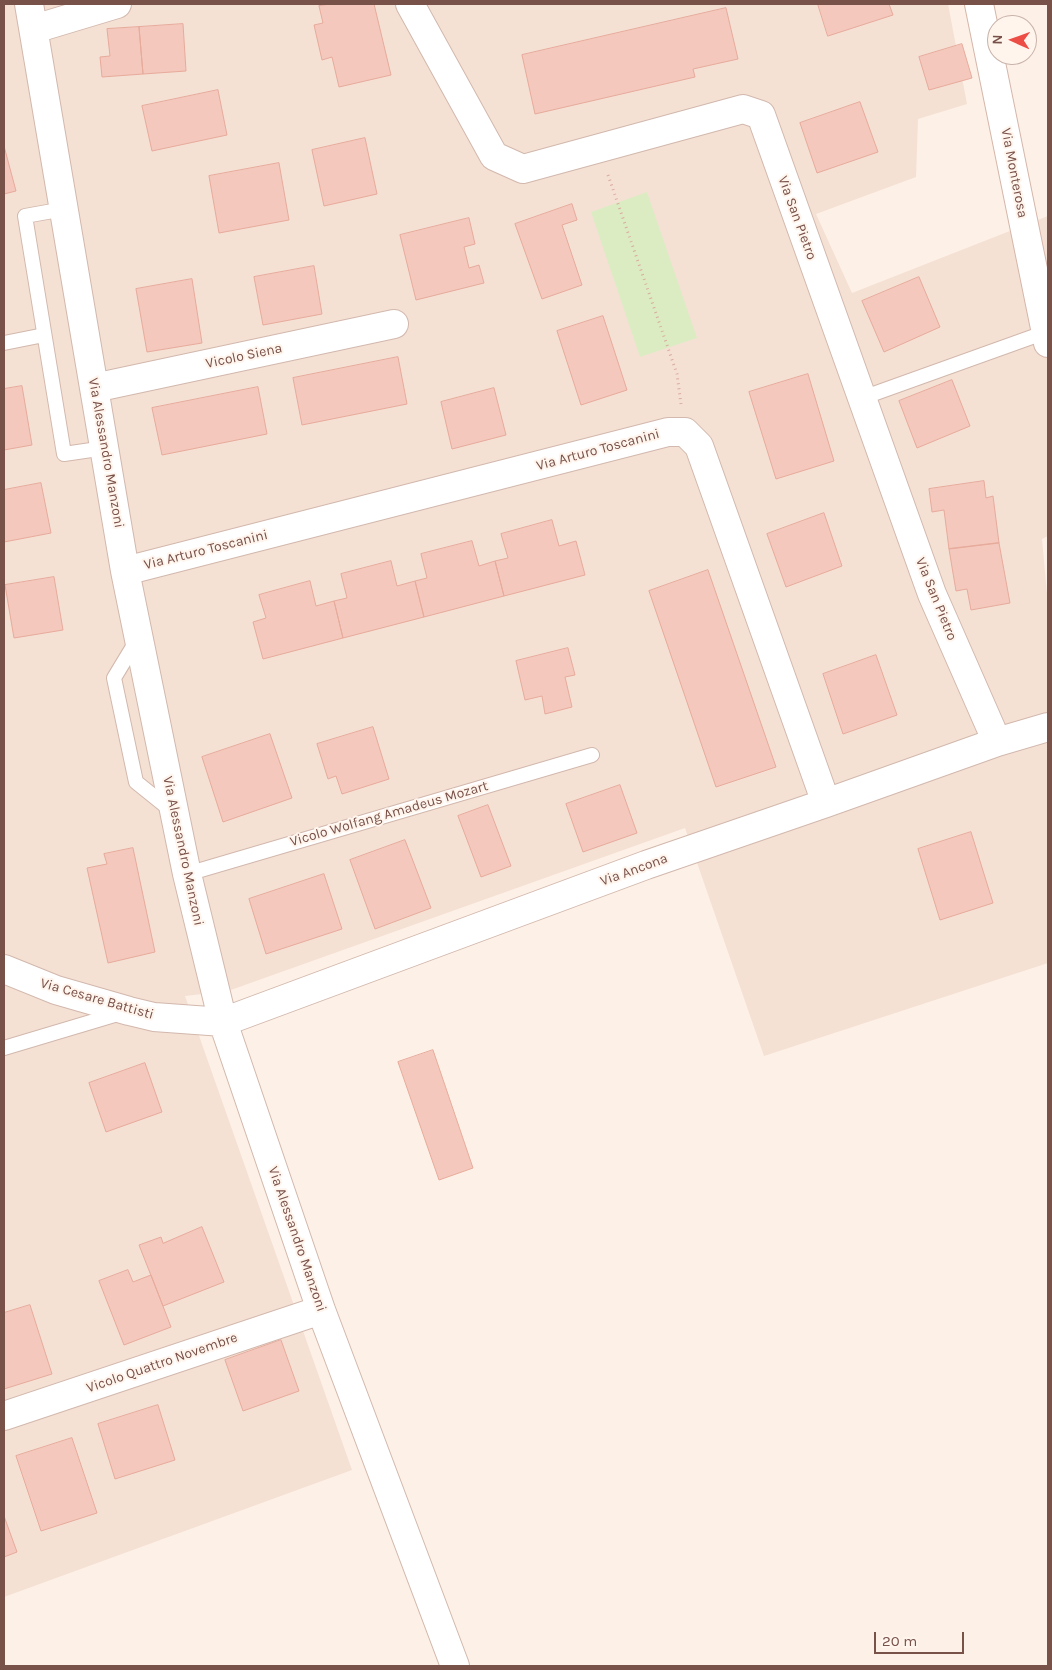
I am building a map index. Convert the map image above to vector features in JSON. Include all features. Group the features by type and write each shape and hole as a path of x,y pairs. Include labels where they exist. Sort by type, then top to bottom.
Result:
{"street":[{"path":"31,16 117,4"},
{"name":"Via San Pietro","path":"410,4 494,156 523,169 743,109 761,115 932,594 997,742"},
{"name":"Via Monterosa","path":"979,4 1047,337"},
{"name":"Via Alessandro Manzoni","path":"31,16 125,570 187,874 223,1022 321,1310 455,1666"},
{"name":"Vicolo Siena","path":"94,388 394,324"},
{"name":"Via Arturo Toscanini","path":"125,570 668,432 685,432"},
{"path":"685,432 699,446 826,803"},
{"name":"Via Ancona","path":"223,1022 646,864 997,742 1048,727"},
{"name":"Via Cesare Battisti","path":"4,969 56,990 128,1011 154,1017 223,1022"},
{"name":"Vicolo Quattro Novembre","path":"4,1416 321,1310"}],"lane":[{"path":"64,209 25,216 64,454 105,448"},
{"path":"4,343 44,335"},
{"path":"862,398 1047,337"},
{"name":"Vicolo Wolfang Amadeus Mozart","path":"187,874 592,755"},
{"path":"4,1048 128,1011"}],"path":[{"path":"598,149 677,374 685,432"}],"shaded area":[{"path":"4,4 948,4 967,104 918,119 916,177 816,214 852,293 1048,216 1048,536 1042,539 1048,605 1048,963 764,1056 685,828 228,991 185,996 352,1470 4,1597"}],"green space":[{"path":"647,192 697,338 640,357 591,212"}],"building":[{"path":"330,4 374,4 391,75 339,87 332,57 322,60 314,25 323,23 319,6"},
{"path":"818,4 889,4 893,15 828,36"},
{"path":"726,8 738,59 693,69 695,77 535,114 522,55"},
{"path":"183,24 186,71 143,74 139,27"},
{"path":"139,27 143,74 102,77 100,57 110,56 107,29"},
{"path":"962,44 972,78 929,90 919,57"},
{"path":"218,90 227,135 152,151 142,106"},
{"path":"860,102 878,152 817,173 800,123"},
{"path":"365,138 377,194 324,206 312,150"},
{"path":"4,146 16,191 4,194"},
{"path":"279,163 289,220 219,233 209,176"},
{"path":"572,204 577,220 562,225 582,285 542,299 515,224"},
{"path":"469,218 475,244 464,247 469,268 479,265 484,283 416,300 400,235"},
{"path":"314,266 322,314 263,325 254,277"},
{"path":"919,277 940,327 884,352 862,301"},
{"path":"192,279 202,343 147,352 136,289"},
{"path":"603,316 627,390 581,405 557,331"},
{"path":"398,357 407,404 302,425 293,378"},
{"path":"808,374 834,461 776,479 749,392"},
{"path":"952,380 970,426 917,448 899,401"},
{"path":"22,386 32,445 4,450 4,389"},
{"path":"258,387 267,434 162,455 152,408"},
{"path":"494,388 506,435 452,449 441,402"},
{"path":"984,481 986,498 993,496 999,543 949,549 944,510 932,512 929,489"},
{"path":"41,483 51,533 4,542 4,490"},
{"path":"824,513 842,566 786,587 767,534"},
{"path":"552,520 559,546 576,541 585,575 504,596 495,561 508,558 501,534"},
{"path":"472,541 479,566 495,561 504,596 424,617 415,581 427,578 421,554"},
{"path":"999,543 1010,603 971,610 967,589 956,591 949,549"},
{"path":"391,561 397,586 415,581 424,617 343,638 334,601 347,598 341,574"},
{"path":"708,570 776,767 716,787 649,591"},
{"path":"54,577 63,630 14,638 5,585"},
{"path":"310,581 316,606 334,601 343,638 263,659 253,622 266,618 259,595"},
{"path":"568,648 575,675 565,677 572,707 545,714 542,696 525,700 516,661"},
{"path":"876,655 897,715 843,734 823,674"},
{"path":"373,727 389,779 342,794 336,776 328,779 317,744"},
{"path":"270,734 292,798 223,822 202,757"},
{"path":"620,785 637,833 583,852 566,804"},
{"path":"488,805 511,866 481,877 458,816"},
{"path":"971,832 993,903 940,920 918,849"},
{"path":"405,840 431,908 375,929 350,860"},
{"path":"133,848 155,952 108,963 87,868 107,864 104,854"},
{"path":"324,874 342,929 266,954 249,899"},
{"path":"433,1050 473,1168 439,1180 398,1062"},
{"path":"145,1063 162,1112 106,1132 89,1083"},
{"path":"202,1227 224,1282 163,1306 139,1245 161,1237 163,1243"},
{"path":"128,1270 133,1282 151,1275 171,1327 124,1345 99,1281"},
{"path":"30,1305 52,1374 4,1389 4,1313"},
{"path":"281,1340 299,1391 243,1411 225,1360"},
{"path":"158,1405 175,1460 115,1479 98,1424"},
{"path":"72,1438 97,1513 41,1531 16,1456"},
{"path":"4,1516 17,1552 4,1557"}]}
